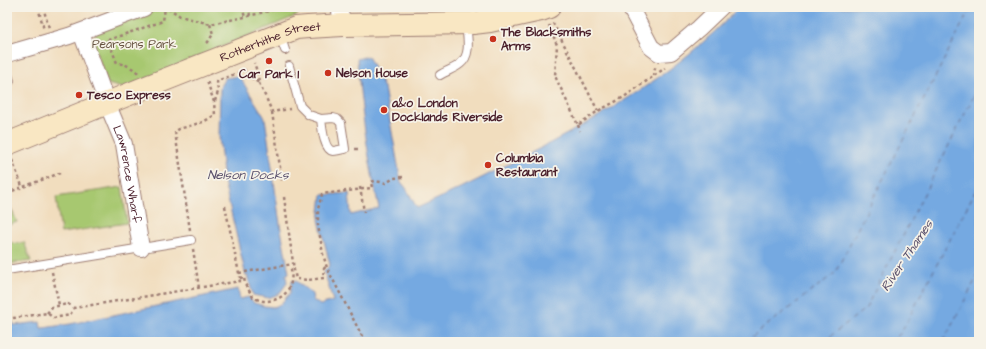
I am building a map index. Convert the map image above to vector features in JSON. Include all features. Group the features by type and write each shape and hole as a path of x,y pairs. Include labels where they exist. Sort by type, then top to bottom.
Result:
{"street":[{"path":"630,7 651,47 658,54 670,52 721,7"},
{"path":"7,54 81,32 144,8"},
{"name":"Rotherhithe Street","path":"9,153 107,103 282,42 296,28 308,27 341,16 466,23 549,16"},
{"name":"Lawrence Wharf","path":"81,32 124,144 141,248"}],"lane":[{"path":"440,75 461,64 467,54 468,46 466,23"},
{"path":"289,66 300,106 309,115 321,119"},
{"path":"7,72 10,81"},
{"path":"7,270 191,240"}],"path":[{"path":"38,7 48,42"},
{"path":"43,7 48,42"},
{"path":"242,7 245,17"},
{"path":"248,7 250,15"},
{"path":"142,69 137,72 125,64 117,63 108,40 163,21 164,8 170,9 180,16 210,24 284,7"},
{"path":"549,16 598,111"},
{"path":"549,16 557,45 555,76 580,131"},
{"path":"203,45 208,42 213,34 210,24"},
{"path":"254,62 260,83 272,112 282,181"},
{"path":"214,102 218,92 217,81 245,70 253,79 260,83"},
{"path":"578,126 598,111 624,97 653,77"},
{"path":"199,288 175,132 203,122 215,115 214,102 209,85"},
{"path":"272,112 300,106"},
{"path":"9,153 22,186"},
{"path":"7,193 22,186 60,173"},
{"path":"365,342 327,267 318,225 318,209 322,194 360,188 372,188 371,182 375,181 386,183 394,178 403,177"},
{"path":"360,188 364,212"},
{"path":"284,197 296,279 308,280 324,278 323,270 327,267"},
{"path":"225,206 240,278"},
{"path":"50,263 59,305"},
{"path":"238,273 293,264"},
{"path":"240,278 244,277 245,284 253,298 263,301 277,299 286,294 292,277 291,270 294,270"},
{"path":"7,319 47,312 52,307 59,305 68,304 74,308 240,281 240,278"},
{"path":"47,312 54,318 70,315 74,308"}],"green space":[{"name":"Pearsons Park","path":"126,7 295,7 298,15 123,88 108,84 92,41 110,10"},
{"path":"122,187 127,223 61,233 56,197"},
{"path":"10,206 17,222 7,227 7,207"},
{"path":"7,238 10,242 14,243 24,242 31,261 7,264"}],"water":[{"name":"River Thames","path":"739,7 979,7 979,342 7,342 7,323 13,322 14,325 40,322 41,328 43,328 70,324 238,289 240,299 249,297 254,303 273,307 280,305 290,293 292,281 296,281 312,294 313,300 320,305 333,301 324,271 330,265 319,220 322,195 349,193 351,215 379,208 365,134 357,59 368,56 384,88 401,182 417,208 568,134 630,97 688,55"},
{"name":"Nelson Docks","path":"239,76 265,118 280,224 289,273 286,275 287,283 279,294 268,298 253,295 247,275 246,276 224,182 219,136 220,90 225,78"}],"ferry route":[{"path":"745,342 835,273 971,7"},
{"path":"823,342 866,308 979,86"},
{"path":"890,342 901,333 979,184"},
{"path":"943,342 979,273"}],"place":[{"name":"The Blacksmiths Arms","path":"493,39"},
{"name":"Car Park 1","path":"269,61"},
{"name":"Nelson House","path":"328,73"},
{"name":"Tesco Express","path":"79,95"},
{"name":"a&o London Docklands Riverside","path":"384,110"},
{"name":"Columbia Restaurant","path":"488,165"}]}
